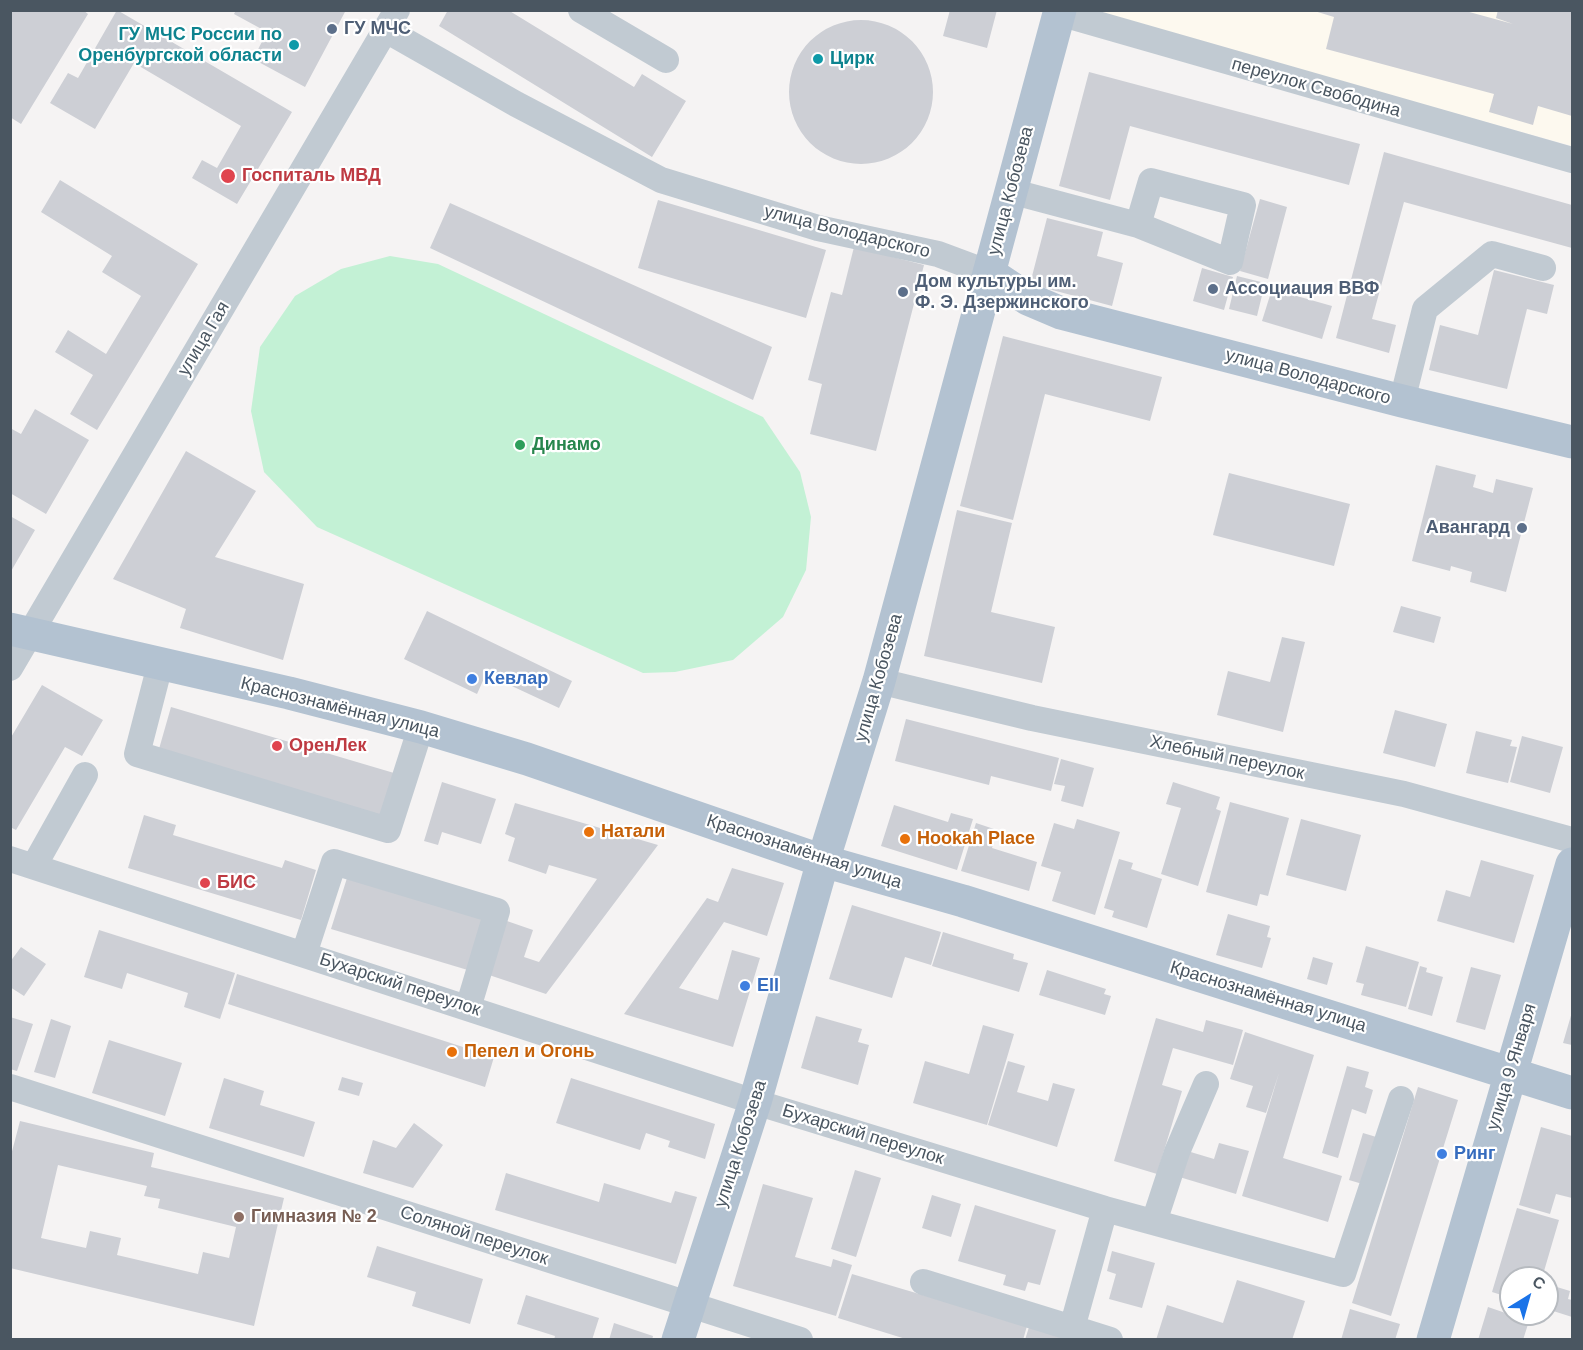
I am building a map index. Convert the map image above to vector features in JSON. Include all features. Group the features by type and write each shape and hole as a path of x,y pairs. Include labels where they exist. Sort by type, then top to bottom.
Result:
{"main road":[{"name":"улица Кобозева","path":"678,1340 755,1102 824,861 879,681 1060,12"},
{"name":"улица Володарского","path":"989,273 1028,300 1061,313 1402,401 1572,442"},
{"name":"Краснознамённая улица","path":"20,632 289,693 421,727 527,759 824,861 963,901 1572,1093"},
{"name":"улица 9 Января","path":"1433,1340 1509,1072 1572,864"}],"street":[{"path":"581,10 666,60"},
{"name":"переулок Свободина","path":"1060,12 1572,160"},
{"name":"улица Володарского","path":"392,20 516,104 661,180 818,228 938,254 989,273"},
{"name":"улица Гая","path":"10,668 20,632 392,20"},
{"path":"1010,191 1138,225"},
{"path":"1402,401 1425,309 1492,255 1543,268"},
{"path":"160,665 137,754 388,830 421,727"},
{"name":"Хлебный переулок","path":"879,681 1032,718 1404,794 1572,840"},
{"path":"18,865 85,776"},
{"path":"304,954 334,862 496,911 468,1008"},
{"name":"Бухарский переулок","path":"18,865 304,954 755,1102 1105,1209 1343,1274 1401,1099"},
{"path":"1154,1222 1177,1152 1206,1084"},
{"name":"Соляной переулок","path":"10,1087 800,1340"},
{"path":"1072,1328 1105,1209"},
{"path":"923,1282 1110,1340"}],"shaded area":[{"path":"1089,11 1572,11 1572,146"}],"green space":[{"name":"Динамо","path":"390,256 438,264 763,417 800,472 811,517 806,570 783,617 733,660 675,672 643,673 317,527 264,472 251,411 260,347 295,296 341,269"}],"building":[{"path":"10,10 83,10 88,14 21,124 10,117"},
{"path":"117,10 292,112 237,204 192,178 202,160 217,168 241,126 134,63 95,129 50,103 68,73 78,78"},
{"name":"ГУ МЧС России по Оренбургской области","path":"236,10 346,10 305,87 253,59 267,32 234,14"},
{"path":"448,10 508,10 634,87 642,74 686,101 652,157 439,26"},
{"path":"950,10 997,10 987,48 943,36"},
{"path":"1311,10 1462,10 1513,24 1496,18 1498,10 1572,10 1572,116 1538,106 1533,125 1489,112 1494,94 1326,49 1334,17"},
{"path":"861,20 889,25 912,41 928,64 933,92 928,120 912,143 889,159 861,164 833,159 810,143 794,120 789,92 794,64 810,41 833,25"},
{"path":"1089,72 1360,144 1349,185 1130,126 1110,200 1059,186"},
{"path":"1384,152 1572,205 1572,248 1404,202 1372,319 1396,325 1389,353 1336,338"},
{"path":"60,180 198,264 97,430 70,414 93,375 55,352 68,330 106,354 141,296 102,272 112,256 41,212"},
{"path":"1260,199 1287,207 1268,279 1240,271"},
{"path":"658,200 826,250 806,318 638,268"},
{"path":"450,203 772,347 753,400 430,248"},
{"path":"1047,218 1103,232 1097,256 1123,263 1112,306 1030,284"},
{"path":"854,247 924,265 876,451 810,434 822,384 808,380 831,292 842,295"},
{"name":"Ассоциация ВВФ","path":"1202,268 1233,277 1224,310 1193,301"},
{"path":"1494,270 1554,285 1547,314 1527,309 1507,389 1429,370 1440,325 1478,335"},
{"path":"1237,276 1265,283 1257,316 1229,309"},
{"path":"1272,289 1332,306 1322,339 1262,321"},
{"path":"1003,336 1162,377 1150,421 1045,394 1013,520 960,506"},
{"path":"35,409 89,440 46,514 10,493 10,428 21,434"},
{"path":"186,451 256,491 215,557 304,584 283,660 180,628 186,609 113,579"},
{"path":"1436,465 1476,475 1473,487 1493,493 1496,479 1533,488 1506,592 1470,582 1472,572 1451,566 1450,571 1412,561"},
{"path":"1229,473 1350,504 1334,566 1213,535"},
{"path":"957,510 1012,523 991,612 1055,627 1042,683 924,656"},
{"path":"10,516 35,530 10,573"},
{"path":"1401,606 1441,617 1434,643 1393,632"},
{"path":"427,611 572,681 559,708 486,674 477,694 404,659"},
{"path":"1282,637 1305,642 1283,732 1217,715 1228,671 1270,682"},
{"path":"42,685 103,720 82,756 65,747 16,830 10,827 10,739"},
{"path":"171,707 394,773 381,815 159,749"},
{"path":"1395,710 1447,724 1435,767 1383,753"},
{"path":"906,719 1059,758 1051,791 991,776 989,785 895,761"},
{"path":"1476,731 1512,740 1510,746 1517,747 1508,783 1466,773"},
{"path":"1522,736 1563,747 1550,793 1510,782"},
{"path":"1061,759 1094,768 1083,807 1061,801 1065,786 1054,784"},
{"path":"442,782 496,799 481,844 442,832 438,845 424,841"},
{"path":"1173,782 1220,797 1216,809 1221,811 1198,886 1161,874 1181,808 1166,804"},
{"path":"1230,802 1289,818 1268,896 1260,894 1257,906 1206,892"},
{"path":"515,803 658,845 546,994 486,974 504,920 533,930 524,957 539,962 597,879 549,865 546,874 508,861 515,838 505,834"},
{"path":"894,805 948,822 951,813 973,819 957,870 881,846"},
{"path":"144,815 176,825 173,835 282,868 285,860 316,870 301,920 128,868"},
{"path":"1077,819 1120,832 1095,915 1052,901 1061,872 1041,866 1054,823 1074,829"},
{"path":"1301,819 1361,835 1346,891 1286,875"},
{"path":"976,823 997,830 992,848 1037,862 1029,891 961,871"},
{"path":"1119,859 1133,863 1131,869 1162,879 1147,928 1112,917 1114,911 1104,908"},
{"path":"1481,860 1534,875 1514,943 1437,921 1446,890 1470,897"},
{"path":"732,868 784,883 767,936 724,922 679,988 718,1000 732,950 760,958 733,1047 624,1014 707,898 718,902"},
{"path":"347,878 486,920 471,971 331,929"},
{"path":"852,905 941,932 931,965 905,957 892,998 829,979"},
{"path":"1228,914 1270,926 1267,937 1271,938 1262,968 1216,955"},
{"path":"99,930 235,973 220,1019 184,1007 188,993 127,973 122,989 84,977"},
{"path":"943,932 1014,954 1013,959 1028,963 1019,992 932,966"},
{"path":"1366,946 1419,962 1406,1007 1361,995 1364,984 1356,982"},
{"path":"21,947 46,964 24,996 10,987 10,962"},
{"path":"1313,957 1333,963 1327,985 1307,979"},
{"path":"1420,966 1427,968 1426,972 1443,977 1432,1016 1408,1009"},
{"path":"1471,967 1501,975 1485,1030 1456,1022"},
{"path":"1047,970 1106,989 1104,994 1111,996 1105,1015 1039,995"},
{"path":"237,974 494,1057 485,1087 228,1004"},
{"path":"1572,1012 1572,1045 1563,1043"},
{"path":"816,1016 862,1029 858,1042 869,1045 858,1085 801,1068"},
{"path":"10,1017 33,1024 17,1071 10,1069"},
{"path":"1156,1018 1203,1032 1206,1020 1243,1030 1233,1065 1173,1048 1162,1085 1182,1091 1157,1174 1114,1161"},
{"path":"51,1019 71,1026 55,1078 34,1072"},
{"path":"983,1025 1014,1034 987,1125 913,1103 925,1061 969,1074"},
{"path":"1245,1032 1314,1055 1283,1158 1342,1176 1328,1222 1242,1196 1279,1073 1266,1113 1246,1107 1253,1086 1230,1079"},
{"path":"109,1040 182,1063 165,1116 92,1093"},
{"path":"1008,1061 1025,1066 1017,1092 1048,1101 1053,1083 1075,1089 1057,1147 988,1125"},
{"path":"1347,1066 1369,1072 1365,1087 1373,1090 1366,1114 1352,1109 1338,1158 1322,1153"},
{"path":"342,1077 363,1083 359,1096 338,1090"},
{"path":"224,1078 264,1091 260,1105 315,1122 304,1157 209,1128"},
{"path":"571,1078 715,1124 705,1159 668,1147 670,1141 646,1133 640,1150 556,1123"},
{"path":"1418,1087 1458,1100 1391,1316 1352,1303"},
{"name":"Гимназия № 2","path":"20,1121 154,1153 151,1167 284,1198 254,1326 10,1268 10,1159","holes":["58,1165 147,1186 144,1196 160,1199 158,1208 236,1227 229,1258 203,1252 198,1274 117,1255 121,1238 90,1231 86,1248 41,1238"]},
{"path":"414,1123 443,1145 413,1188 363,1173 373,1140 396,1148"},
{"path":"1541,1127 1572,1136 1572,1198 1556,1194 1550,1214 1519,1205"},
{"path":"1363,1133 1383,1139 1369,1186 1349,1180"},
{"path":"1219,1143 1249,1151 1236,1194 1176,1176 1184,1150 1214,1159"},
{"path":"855,1170 881,1178 856,1257 831,1249"},
{"path":"506,1173 599,1202 604,1183 671,1203 675,1191 697,1197 676,1264 495,1210"},
{"path":"763,1184 813,1198 795,1257 831,1267 833,1259 852,1265 836,1316 733,1286"},
{"path":"932,1195 961,1204 951,1237 922,1228"},
{"path":"975,1205 1056,1230 1040,1285 1028,1282 1025,1291 1003,1285 1006,1275 958,1261"},
{"path":"1517,1208 1559,1220 1546,1266 1500,1266"},
{"path":"377,1246 483,1279 470,1324 412,1306 416,1292 367,1277"},
{"path":"1112,1251 1155,1263 1142,1308 1109,1299 1116,1274 1107,1271"},
{"path":"1499,1268 1499,1294 1492,1292"},
{"path":"852,1274 1027,1326 1023,1340 909,1340 838,1318"},
{"path":"1237,1280 1305,1301 1292,1340 1156,1340 1167,1305 1223,1323"},
{"path":"1559,1288 1570,1291 1568,1299 1572,1300 1572,1317 1559,1313"},
{"path":"526,1295 599,1318 592,1340 554,1340 555,1336 517,1324"},
{"path":"1488,1307 1499,1311 1499,1326 1527,1326 1523,1340 1478,1340"},
{"path":"1350,1309 1400,1324 1395,1340 1341,1340"},
{"path":"614,1323 653,1336 652,1340 609,1340"},
{"path":"1029,1327 1068,1340 1025,1340"}],"place":[{"name":"ГУ МЧС","path":"332,29"},
{"name":"ГУ МЧС России по Оренбургской области","path":"294,45"},
{"name":"Цирк","path":"818,59"},
{"name":"Госпиталь МВД","path":"228,176"},
{"name":"Ассоциация ВВФ","path":"1213,289"},
{"name":"Дом культуры им. Ф. Э. Дзержинского","path":"903,292"},
{"name":"Динамо","path":"520,445"},
{"name":"Авангард","path":"1522,528"},
{"name":"Кевлар","path":"472,679"},
{"name":"ОренЛек","path":"277,746"},
{"name":"Натали","path":"589,832"},
{"name":"Hookah Place","path":"905,839"},
{"name":"БИС","path":"205,883"},
{"name":"Ell","path":"745,986"},
{"name":"Пепел и Огонь","path":"452,1052"},
{"name":"Ринг","path":"1442,1154"},
{"name":"Гимназия № 2","path":"239,1217"}]}
